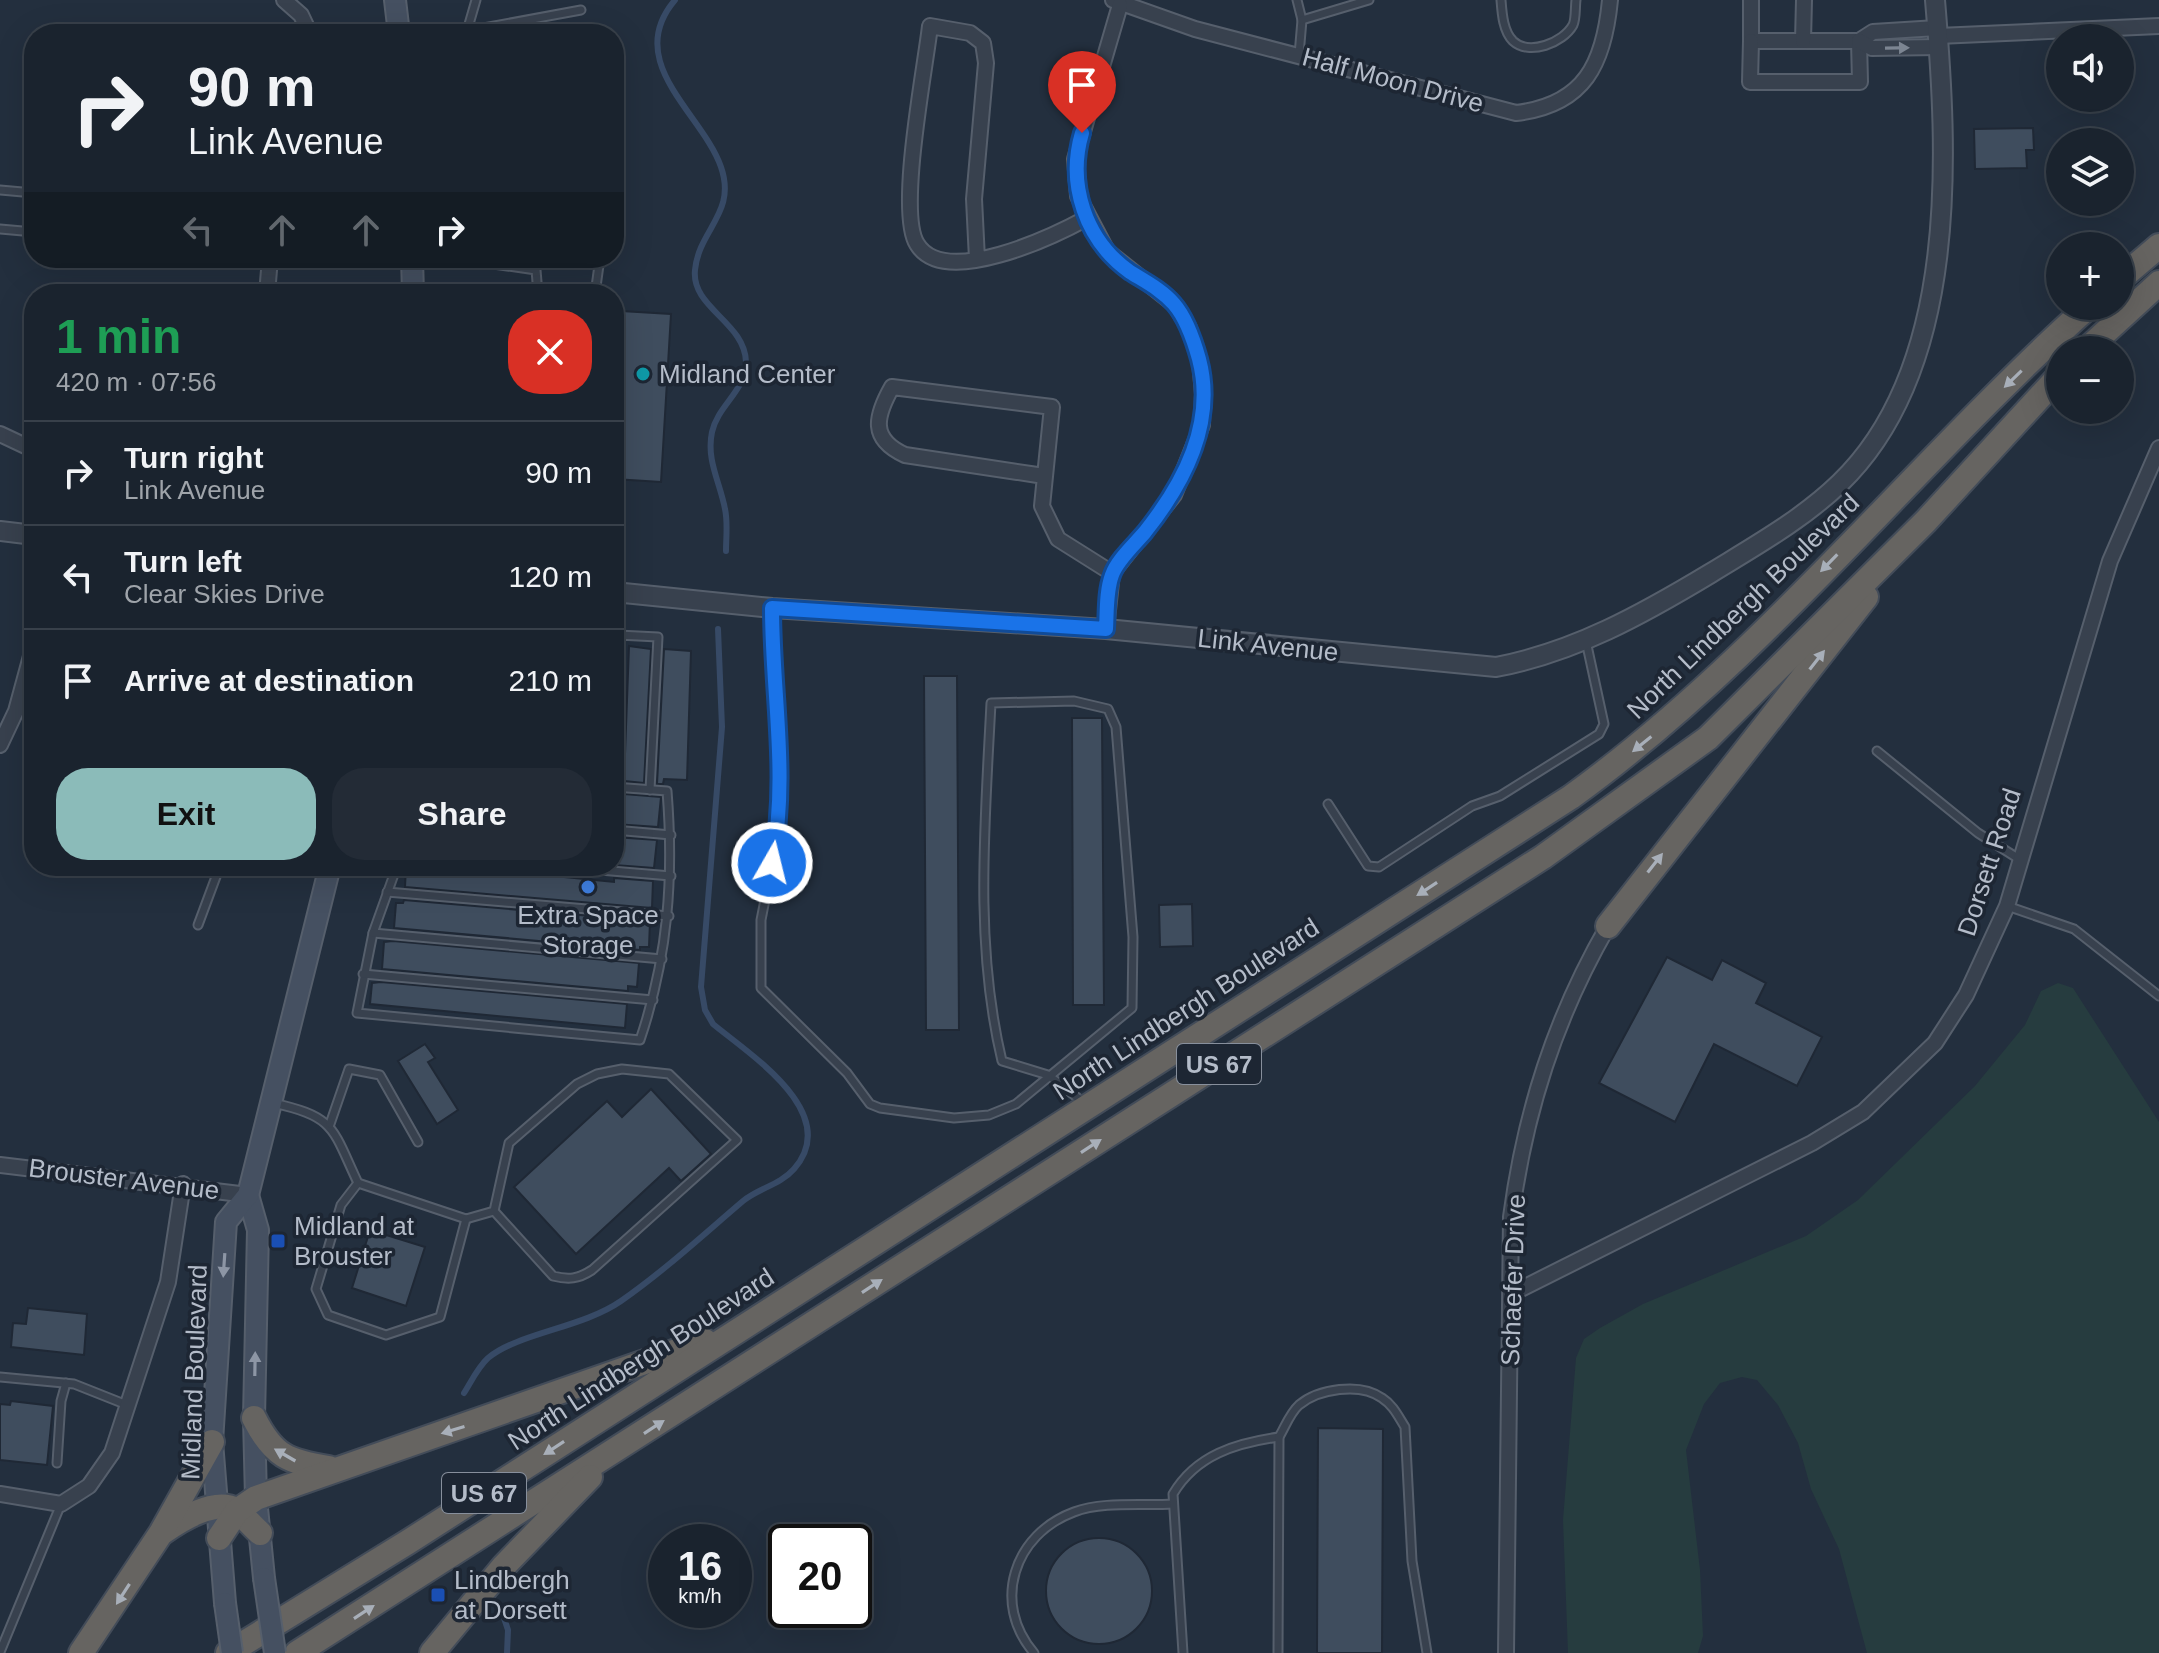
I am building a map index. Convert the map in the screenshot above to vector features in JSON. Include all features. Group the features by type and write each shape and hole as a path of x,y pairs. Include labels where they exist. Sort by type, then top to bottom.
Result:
{"highway":[{"path":"2134,267 2159,246"},
{"path":"2101,336 2159,283"},
{"name":"North Lindbergh Boulevard","path":"230,1653 1571,797 1624,758 1727,667 2075,320"},
{"name":"US 67","path":"297,1653 1600,818 1708,738 1926,521 2046,390"},
{"path":"1608,926 1926,521"},
{"path":"161,1533 181,1519 236,1506 332,1468 479,1422 738,1330"},
{"path":"254,1418 270,1446 279,1453 293,1461 332,1468"},
{"path":"81,1653 161,1533 212,1442"},
{"path":"432,1653 504,1566 552,1519 610,1454"},
{"path":"236,1506 260,1533"},
{"path":"219,1538 236,1506"}],"main road":[{"path":"395,0 398,24"},
{"name":"Midland Boulevard","path":"236,1506 212,1442 226,1222 248,1195 328,876"},
{"name":"Midland Boulevard","path":"236,1506 254,1418 258,1230 248,1195"},
{"path":"260,1533 275,1653"},
{"path":"219,1538 230,1653"}],"street":[{"path":"284,0 301,15 305,24"},
{"name":"Half Moon Drive","path":"1116,2 1195,29 1507,111 1537,111 1580,87 1596,67 1607,35 1610,0"},
{"path":"1751,0 1750,82 1860,82 1859,41"},
{"path":"1803,41 1804,0"},
{"name":"Link Avenue","path":"624,593 772,608 1106,629 1496,667 1546,657 1586,641 1655,607 1784,526 1840,483 1878,436 1907,380 1935,278 1942,234 1944,185 1935,0"},
{"path":"1106,629 1112,573 1174,495 1202,425 1203,394 1200,362 1189,328 1175,305 1107,251 1078,196 1075,159 1116,2"},
{"path":"977,259 974,199 986,63 983,43 970,33 930,26 909,181 909,217 916,244 928,255 945,261 977,259 1020,250 1087,218"},
{"path":"1751,41 1859,41 1873,32 1938,37 2159,26"},
{"path":"1044,476 896,451 881,437 883,403 892,387 1052,407 1042,506 1058,539 1112,573"},
{"path":"0,434 24,445"},
{"name":"Dorsett Road","path":"1511,1294 1764,1168 1863,1112 1935,1043 1966,995 2007,906 2110,561 2159,448"},
{"path":"0,531 24,534"},
{"path":"0,745 16,711 24,682"},
{"name":"Schaefer Drive","path":"1506,1653 1511,1217 1520,1151 1538,1082 1576,981 1608,926"},
{"name":"Brouster Avenue","path":"0,1165 183,1184 248,1195"},
{"name":"Midland Boulevard","path":"61,1504 89,1486 112,1453 168,1282 183,1184"},
{"path":"0,1494 61,1504"}],"lane":[{"path":"469,24 476,0"},
{"path":"1297,0 1302,20 1299,55"},
{"path":"1302,20 1369,0"},
{"path":"1501,0 1509,35 1515,43 1529,49 1554,43 1573,25 1576,0"},
{"path":"508,24 581,10"},
{"path":"0,190 24,192"},
{"path":"0,229 24,231"},
{"path":"522,268 536,270 537,284"},
{"path":"772,608 771,664 781,724 778,834 761,920 761,988 847,1073 870,1104 880,1108 954,1118 989,1115 1016,1104 1048,1075 1132,1008 1133,937 1116,727 1108,709 1074,701 991,703 985,823 985,937 989,1007 1002,1061 1048,1075 1088,1106"},
{"path":"624,635 658,637 650,790"},
{"path":"1328,804 1368,866 1379,867 1472,806 1500,796 1599,734 1604,724 1586,641"},
{"path":"1877,751 1978,833 2019,859"},
{"path":"393,876 373,933 357,1013 640,1040 653,1000 669,916 671,835 667,791 624,788"},
{"path":"624,831 671,835"},
{"path":"624,872 671,876"},
{"path":"198,925 216,876"},
{"path":"387,892 669,916"},
{"path":"2007,906 2074,929 2159,996"},
{"path":"373,933 662,959"},
{"path":"363,974 653,1000"},
{"path":"330,1124 349,1069 380,1075 418,1142"},
{"path":"622,1069 669,1074 737,1140 579,1278 553,1276 494,1211 509,1143 577,1084 597,1074 622,1069"},
{"path":"271,1103 313,1112 330,1124 358,1183 466,1219 494,1211"},
{"path":"358,1183 341,1205 316,1289 328,1315 386,1335 440,1317 466,1219"},
{"path":"0,1377 66,1383 127,1405"},
{"path":"57,1463 61,1401 66,1383"},
{"path":"1278,1653 1279,1437 1296,1407 1317,1392 1366,1391 1380,1396 1395,1409 1405,1427 1412,1561 1427,1653"},
{"path":"1183,1653 1173,1494 1203,1460 1245,1442 1279,1437"},
{"path":"0,1652 61,1504"},
{"path":"1034,1653 1017,1628 1011,1603 1012,1576 1030,1540 1046,1526 1074,1512 1095,1507 1173,1504"}],"green space":[{"path":"2058,983 2073,988 2159,1122 2159,1653 1867,1653 1839,1549 1811,1489 1798,1443 1778,1405 1757,1380 1742,1377 1720,1383 1704,1404 1686,1450 1700,1570 1703,1636 1698,1653 1568,1653 1563,1520 1576,1358 1584,1339 1643,1304 1806,1236 1858,1200 1975,1086 2025,1025 2041,991"}],"building":[{"path":"2033,128 2034,150 2026,150 2027,168 1975,169 1974,129"},
{"name":"Midland Center","path":"624,311 671,314 661,482 624,480"},
{"path":"629,646 651,649 644,783 624,781"},
{"path":"664,649 691,651 687,780 664,779 663,784 657,784"},
{"path":"924,676 957,676 959,1030 926,1030"},
{"path":"1072,718 1102,718 1104,1005 1073,1005"},
{"path":"624,794 661,797 658,827 624,825"},
{"path":"624,838 657,840 654,868 624,866"},
{"path":"406,876 553,876 614,882 614,878 653,881 652,908 405,887"},
{"path":"404,900 650,921 649,947 640,947 640,950 394,928 396,903 403,903"},
{"path":"1192,904 1193,946 1160,947 1159,905"},
{"path":"384,942 639,963 637,987 628,986 628,991 382,969"},
{"path":"1667,957 1712,980 1722,960 1766,983 1756,1003 1822,1037 1797,1086 1714,1044 1675,1122 1599,1083"},
{"path":"372,983 627,1004 625,1028 370,1004"},
{"path":"425,1044 435,1058 428,1062 458,1110 437,1124 398,1061"},
{"path":"651,1089 711,1154 681,1181 669,1168 576,1254 514,1187 607,1101 622,1117"},
{"path":"370,1230 425,1247 406,1306 352,1288"},
{"path":"28,1308 87,1314 84,1355 11,1347 13,1323 26,1324"},
{"path":"11,1401 53,1406 47,1465 0,1460 0,1404 10,1405"},
{"path":"1318,1428 1383,1429 1382,1653 1317,1653"},
{"path":"1099,1538 1119,1542 1136,1554 1148,1571 1152,1591 1148,1611 1136,1628 1119,1640 1099,1644 1079,1640 1062,1628 1050,1611 1046,1591 1050,1571 1062,1554 1079,1542"}],"waterway":[{"path":"675,0 661,23 657,45 662,66 671,87 712,147 725,183 721,209 698,256 696,283 701,295 737,336 746,362 742,381 715,422 712,432 712,462 726,514 726,551"},
{"path":"464,1393 484,1362 501,1349 588,1318 621,1301 743,1201 788,1174 806,1148 807,1127 799,1106 767,1068 713,1024 705,1010 701,987 722,727 718,629"},
{"path":"502,1612 508,1630 507,1653"}],"place":[{"name":"Midland Center","path":"643,374"},
{"name":"Extra Space Storage","path":"588,887"},
{"name":"Midland at Brouster","path":"278,1241"},
{"name":"Lindbergh at Dorsett","path":"438,1595"}],"route":[{"path":"772,863 778,834 781,724 771,664 772,608 1106,629 1112,573 1174,495 1189,461 1202,425 1203,394 1200,362 1189,328 1175,305 1107,251 1087,218 1078,196 1075,159 1082,133"}]}
